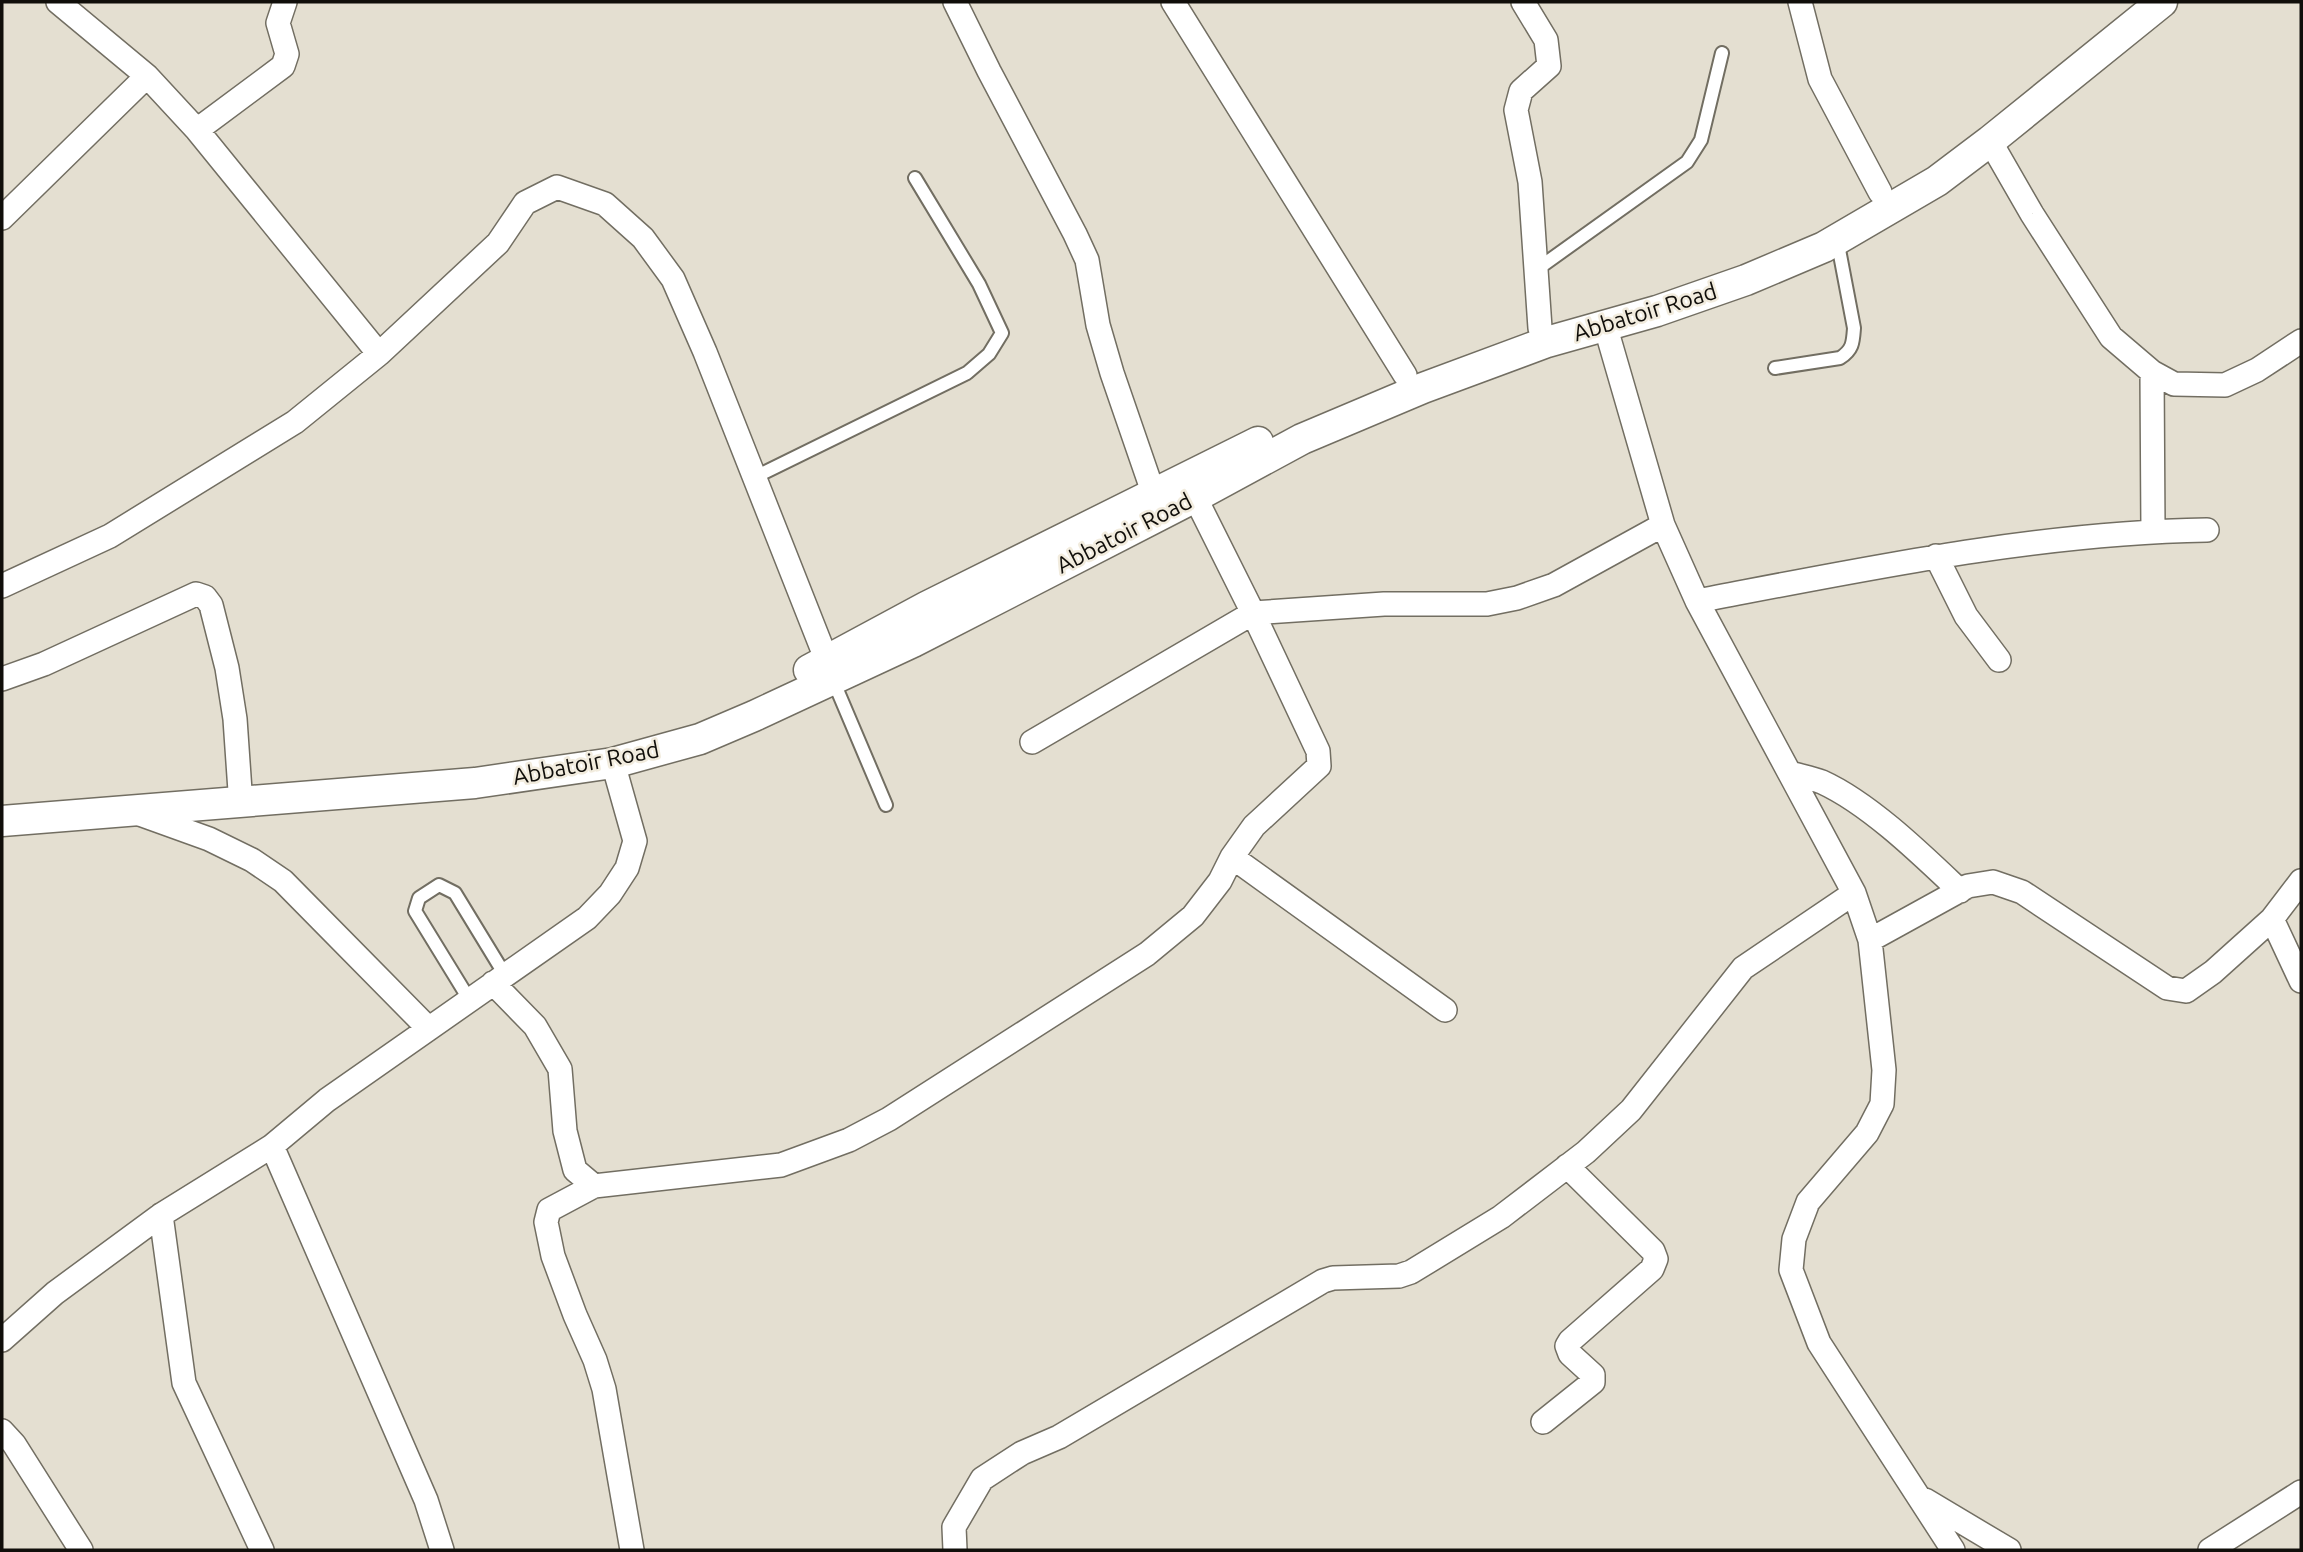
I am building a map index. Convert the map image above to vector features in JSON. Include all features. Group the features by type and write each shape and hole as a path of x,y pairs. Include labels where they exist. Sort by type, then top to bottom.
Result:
{"street":[{"path":"58,2 147,76 197,130 379,354"},
{"path":"197,130 283,66 287,54 278,23 285,2"},
{"path":"955,2 1087,260 1098,325 1153,492"},
{"path":"1173,2 1405,375"},
{"path":"1522,2 1546,40 1549,66 1521,91 1516,110 1530,182 1540,328"},
{"path":"1800,2 1820,79 1880,192"},
{"name":"Abbatoir Road","path":"2,821 475,783 613,763 700,739 830,670 926,607 1153,492 1366,390 1540,328 1763,259 1816,232 1943,153 2134,2"},
{"name":"Abbatoir Road","path":"2,808 345,785 555,763 586,757 649,738 780,686 913,642 1302,439 1423,388 1547,342 1657,310 1746,280 1837,239 1937,181 2162,2"},
{"path":"2,218 147,76"},
{"path":"1990,141 2032,214 2111,337 2152,372 2174,384 2225,385 2257,370 2301,341"},
{"path":"2,586 110,536 295,422 379,354 498,243 525,203 557,187 605,204 643,238 673,279 705,352 830,670"},
{"path":"1605,324 1663,525 1697,601 1854,893 1870,940 1884,1070 1882,1104 1867,1133 1808,1202 1794,1239 1791,1270 1819,1343 1953,1550"},
{"path":"2152,372 2152,531"},
{"path":"632,1550 604,1389 553,1256 546,1222 549,1210 594,1186 781,1165 859,1135 889,1119 1147,954 1193,916 1220,881 1232,857 1254,826 1319,766 1318,751 1195,497"},
{"path":"1032,742 1253,613 1384,604 1488,604 1517,598 1554,585 1663,525"},
{"path":"1697,601 1936,556 2152,531 2207,530"},
{"path":"1936,556 1966,616 1999,660"},
{"path":"2,679 44,664 196,594 205,597 211,605 227,668 235,719 240,792"},
{"path":"2,1340 55,1293 161,1216 272,1146 327,1100 587,918 610,894 627,868 635,841 613,763"},
{"path":"1790,773 1821,782 1858,805 1909,842 1960,891"},
{"path":"131,811 230,849 283,881 428,1028"},
{"path":"1232,857 1445,1010"},
{"path":"1870,940 1968,886 1993,882 2022,892 2167,988 2186,991 2213,972 2272,919 2301,881"},
{"path":"956,1550 954,1527 982,1479 1022,1453 1059,1437 1323,1281 1332,1278 1399,1276 1411,1272 1501,1217 1567,1166 1631,1110 1743,968 1854,893"},
{"path":"2272,919 2301,981"},
{"path":"499,979 535,1026 560,1069 565,1131 575,1170 594,1186"},
{"path":"272,1146 426,1500 442,1550"},
{"path":"1543,1422 1593,1382 1593,1375 1570,1354 1567,1346 1570,1341 1652,1269 1656,1259 1653,1251 1567,1166"},
{"path":"161,1216 184,1383 262,1550"},
{"path":"2,1430 14,1444 81,1550"},
{"path":"2210,1550 2301,1492"},
{"path":"1919,1497 2009,1550"}],"lane":[{"path":"1536,270 1687,162 1702,140 1722,53"},
{"path":"755,477 967,373 989,354 1002,333 979,284 915,178"},
{"path":"1775,368 1840,358 1849,352 1854,328 1837,239"},
{"path":"830,670 886,805"},
{"path":"469,999 415,911 419,898 439,885 455,893 499,979"}]}
